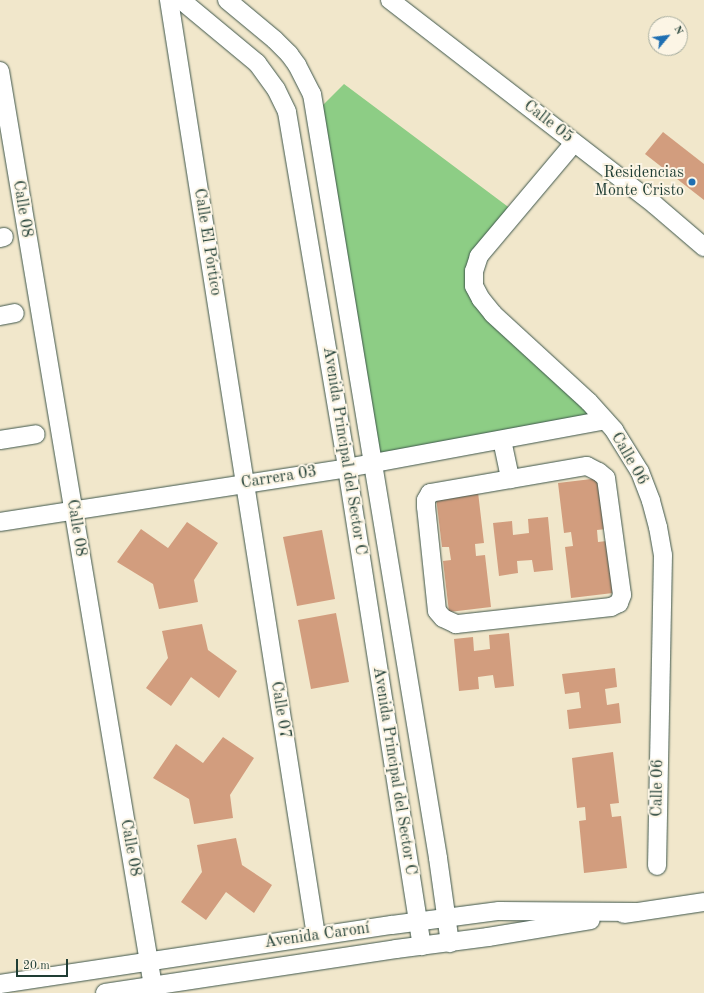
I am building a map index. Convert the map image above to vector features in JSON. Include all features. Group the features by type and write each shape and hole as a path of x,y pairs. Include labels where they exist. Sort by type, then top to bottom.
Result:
{"street":[{"name":"Calle El Pórtico","path":"169,0 244,484"},
{"name":"Avenida Principal del Sector C","path":"181,0 257,63 276,89 287,112 347,468 422,946"},
{"name":"Avenida Principal del Sector C","path":"227,0 270,35 289,54 297,65 312,94 438,858 450,942"},
{"name":"Calle 05","path":"390,0 656,205 704,247"},
{"name":"Calle 08","path":"0,71 3,104 153,986"},
{"name":"Calle 06","path":"574,143 479,256 474,271 474,286 492,314 554,369 589,402 605,420 630,453 640,472 658,527 663,555 657,866"},
{"name":"Carrera 03","path":"0,522 347,468 605,420"},
{"path":"0,440 36,434"},
{"path":"502,440 510,479"},
{"path":"587,466 594,468 606,478 622,595 619,603 611,607 456,624 443,618 437,611 426,500 430,493 441,490 510,479 587,466"},
{"name":"Calle 07","path":"244,484 316,936"},
{"name":"Avenida Caroní","path":"105,993 450,942 704,902"},
{"name":"Avenida Caroní","path":"0,984 316,936 499,911 636,912"}],"green space":[{"path":"344,84 515,212 489,242 474,286 605,420 373,463 316,112"}],"building":[{"name":"Residencias Monte Cristo","path":"663,132 704,164 704,200 645,154"},
{"path":"600,478 606,529 597,530 598,542 607,541 613,593 571,598 565,547 573,546 571,532 564,533 558,483"},
{"path":"478,492 484,543 475,544 476,556 485,555 491,607 449,612 443,561 451,560 449,547 442,547 436,497"},
{"path":"548,517 553,570 534,572 532,560 517,561 518,573 499,576 493,523 512,521 513,535 529,533 528,519"},
{"path":"187,522 218,543 194,580 198,602 159,609 153,584 117,562 141,529 168,548"},
{"path":"322,530 335,599 297,606 283,537"},
{"path":"336,613 349,682 311,689 298,620"},
{"path":"202,624 208,650 237,671 219,698 191,677 171,706 146,688 168,658 162,631"},
{"path":"509,633 514,686 495,688 493,675 478,677 479,689 459,691 454,639 473,637 474,651 490,649 489,635"},
{"path":"615,668 617,687 605,689 607,705 619,703 621,723 569,729 567,710 581,708 579,692 565,694 562,674"},
{"path":"223,737 254,758 230,795 233,818 194,824 189,799 153,778 176,744 203,763"},
{"path":"613,752 619,803 610,804 612,817 621,816 627,868 584,873 579,821 586,820 585,807 577,808 572,758"},
{"path":"236,838 242,865 272,885 254,913 226,892 206,920 181,902 202,872 197,845"}],"place":[{"name":"Residencias Monte Cristo","path":"692,182"}]}
